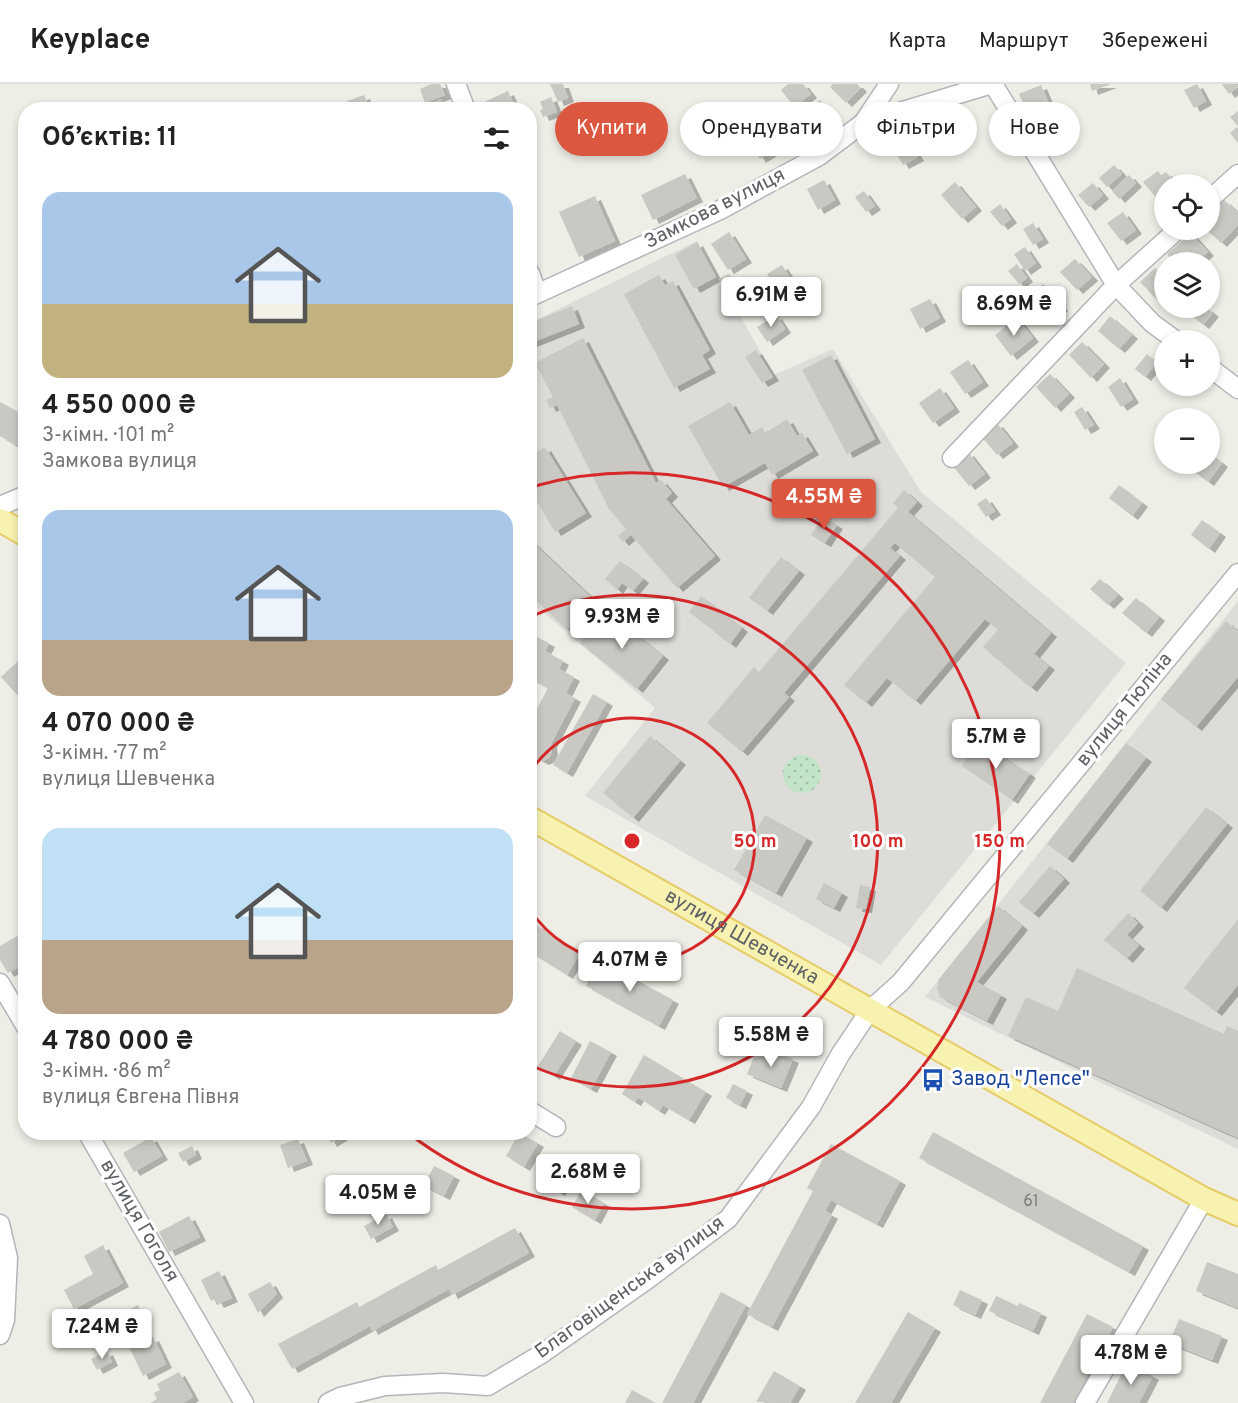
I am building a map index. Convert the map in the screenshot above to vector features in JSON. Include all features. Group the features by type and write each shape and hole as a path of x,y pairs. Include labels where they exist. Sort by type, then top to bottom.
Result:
{"main road":[{"path":"0,520 18,530"},
{"name":"вулиця Шевченка","path":"537,822 1204,1199 1238,1214"}],"street":[{"path":"456,84 463,102"},
{"path":"877,102 889,84"},
{"name":"Замкова вулиця","path":"932,102 992,84 1116,285 1161,330"},
{"name":"Замкова вулиця","path":"537,293 720,210 819,156 855,129"},
{"path":"1220,190 1238,174"},
{"path":"952,458 1116,285 1166,240"},
{"path":"1220,375 1238,389"},
{"path":"0,506 18,498"},
{"name":"вулиця Тюліна","path":"870,1010 901,982 1238,573"},
{"path":"0,983 18,1013"},
{"name":"Благовіщенська вулиця","path":"328,1403 340,1396 385,1386 443,1383 488,1386 543,1353 644,1281 728,1219 810,1107 840,1055 870,1010"},
{"path":"537,1115 556,1127"},
{"name":"вулиця Гоголя","path":"92,1140 244,1403"},
{"path":"1085,1403 1204,1199"},
{"path":"0,1224 8,1258 5,1320 0,1335"}],"shaded area":[{"path":"697,241 774,375 833,349 921,492 1126,663 881,965 585,796 655,708 537,607 537,320"},
{"path":"1238,601 1238,1149 925,997"}],"green space":[{"path":"802,755 809,756 815,761 820,767 820,781 815,787 809,792 802,793 795,792 789,787 784,781 783,774 784,767 789,761 795,756"}],"building":[{"path":"431,84 440,84 445,95 425,102 420,89"},
{"path":"550,84 563,84 568,98 558,102"},
{"path":"788,84 803,84 811,94 801,102 790,102 781,90"},
{"path":"833,84 857,84 861,88 846,103 830,87"},
{"path":"1090,84 1111,84 1092,91"},
{"path":"1197,84 1206,101 1194,108 1184,90"},
{"path":"1222,84 1238,84 1238,87 1229,94"},
{"path":"1041,85 1048,102 1022,102 1019,94"},
{"path":"508,91 513,102 484,102"},
{"path":"364,95 367,102 347,102"},
{"path":"551,97 555,113 543,117 540,102"},
{"path":"1238,111 1238,126 1230,117"},
{"path":"1237,127 1238,129 1238,143 1230,133"},
{"path":"898,156 917,156 918,157 903,165"},
{"path":"1114,165 1122,174 1107,187 1099,178"},
{"path":"1158,171 1160,174 1154,174 1154,195 1143,182"},
{"path":"685,174 697,198 653,220 641,195"},
{"path":"1129,175 1136,183 1119,199 1112,191"},
{"path":"824,180 835,200 818,210 807,189"},
{"path":"955,182 976,207 962,219 941,195"},
{"path":"1093,183 1103,195 1089,207 1078,195"},
{"path":"864,191 875,206 866,212 855,197"},
{"path":"595,196 615,241 579,257 559,212"},
{"path":"1224,200 1238,213 1238,225 1221,243 1218,240 1220,240 1220,204"},
{"path":"1000,204 1011,219 1002,226 990,212"},
{"path":"1123,212 1136,230 1121,241 1107,223"},
{"path":"1033,223 1043,239 1033,245 1023,229"},
{"path":"729,232 746,259 728,270 711,244"},
{"path":"1183,240 1197,240 1208,252 1169,252"},
{"path":"697,242 716,277 694,289 675,255"},
{"path":"1025,247 1036,263 1025,271 1014,254"},
{"path":"1075,259 1092,277 1077,290 1060,272"},
{"path":"1017,264 1027,278 1019,284 1008,271"},
{"path":"782,265 794,284 779,293 767,274"},
{"path":"1154,269 1154,297 1140,282"},
{"path":"729,274 739,292 729,298 719,279"},
{"path":"659,275 665,285 673,281 710,350 702,355 710,369 674,388 624,294"},
{"path":"1043,284 1062,307 1046,320 1027,298"},
{"path":"930,299 940,318 920,329 910,309"},
{"path":"572,306 579,324 537,341 537,320"},
{"path":"776,315 785,329 767,342 757,327"},
{"path":"1110,316 1132,335 1119,349 1098,331"},
{"path":"1017,318 1033,338 1011,356 995,335"},
{"path":"1195,318 1209,318 1203,325"},
{"path":"583,338 656,483 661,480 672,493 666,499 715,556 677,588 631,535 623,542 618,536 626,529 609,509 557,405 550,408 546,400 553,397 537,367 537,362"},
{"path":"1082,342 1104,364 1091,378 1069,355"},
{"path":"756,350 773,377 762,383 745,357"},
{"path":"1147,354 1154,360 1154,366 1145,377 1135,369"},
{"path":"831,355 875,439 847,454 802,370"},
{"path":"968,360 983,382 965,394 950,372"},
{"path":"1050,374 1069,394 1055,408 1036,387"},
{"path":"1120,378 1133,399 1121,407 1108,387"},
{"path":"940,388 954,408 933,423 919,403"},
{"path":"0,402 18,412 18,445 0,436"},
{"path":"730,402 749,435 762,427 765,433 787,419 797,436 802,433 813,451 772,475 765,463 723,487 688,426"},
{"path":"1082,407 1094,425 1085,430 1074,412"},
{"path":"997,423 1013,443 997,455 981,436"},
{"path":"545,447 586,513 555,532 537,502 537,452"},
{"path":"968,452 985,474 969,486 952,465"},
{"path":"1197,474 1214,474 1208,482"},
{"path":"1119,485 1142,503 1132,516 1109,498"},
{"path":"904,490 917,502 908,512 1051,633 1034,654 1049,666 1031,688 983,647 998,630 985,619 915,701 887,678 866,703 844,685 935,577 895,543 890,548 900,556 784,693 789,697 742,752 707,723 754,667 759,672 898,508 893,503"},
{"path":"986,498 995,511 986,517 977,504"},
{"path":"823,517 837,525 825,543 811,535"},
{"path":"1202,520 1220,533 1209,549 1191,535"},
{"path":"537,547 595,601 567,630 537,602"},
{"path":"781,557 799,571 767,611 749,598"},
{"path":"620,561 643,579 633,591 622,583 617,590 605,579"},
{"path":"1100,579 1118,595 1108,605 1090,589"},
{"path":"701,596 742,628 730,644 689,612"},
{"path":"1136,598 1159,617 1146,633 1122,613"},
{"path":"606,610 663,656 637,689 580,643"},
{"path":"1226,621 1238,631 1238,677 1196,727 1161,699"},
{"path":"537,637 549,643 545,651 563,661 559,669 574,677 566,693 575,698 551,744 552,751 549,758 543,761 537,758 537,709 548,688 537,682"},
{"path":"18,661 18,696 1,677"},
{"path":"593,694 607,702 567,773 553,765"},
{"path":"650,736 680,761 633,818 603,793"},
{"path":"979,740 1030,774 1012,800 962,766"},
{"path":"1126,743 1146,758 1067,859 1047,844"},
{"path":"1206,807 1227,824 1161,908 1140,891"},
{"path":"765,815 807,838 776,893 734,870"},
{"path":"1050,866 1064,879 1033,914 1019,902"},
{"path":"824,883 842,893 834,908 816,899"},
{"path":"860,885 870,887 866,909 856,908"},
{"path":"998,906 1022,926 977,982 1001,995 987,1021 940,997 937,988 939,979"},
{"path":"1128,913 1138,923 1127,935 1139,945 1127,959 1104,940"},
{"path":"1238,919 1238,985 1216,1012 1184,988"},
{"path":"537,925 581,952 567,975 537,956"},
{"path":"18,938 18,967 8,973 0,960 0,946"},
{"path":"600,960 673,1000 659,1026 586,986"},
{"path":"1077,968 1224,1034 1227,1026 1238,1031 1238,1138 1008,1036 1026,997 1058,1011"},
{"path":"560,1031 576,1041 554,1076 538,1066"},
{"path":"590,1041 611,1052 591,1089 571,1078"},
{"path":"756,1052 773,1059 775,1052 793,1059 781,1088 747,1074"},
{"path":"644,1055 706,1092 689,1120 663,1105 659,1111 638,1097 635,1102 622,1094"},
{"path":"733,1084 747,1091 740,1105 726,1098"},
{"path":"933,1132 1143,1246 1129,1272 919,1158"},
{"path":"146,1140 153,1140 162,1156 134,1172 123,1153"},
{"path":"298,1140 307,1161 288,1168 280,1145"},
{"path":"515,1140 532,1140 538,1143 524,1167 506,1156"},
{"path":"831,1144 900,1181 877,1224 831,1200 825,1211 832,1215 772,1327 747,1314 813,1191 807,1188"},
{"path":"192,1146 196,1155 183,1162 178,1153"},
{"path":"551,1154 573,1167 559,1192 537,1179"},
{"path":"434,1166 454,1176 444,1196 424,1186"},
{"path":"582,1190 604,1203 595,1220 572,1207"},
{"path":"386,1214 393,1227 371,1239 364,1226"},
{"path":"189,1216 200,1237 169,1252 159,1232"},
{"path":"515,1228 529,1253 452,1295 449,1289 372,1331 370,1326 292,1369 278,1344 357,1302 359,1307 436,1265 438,1270"},
{"path":"103,1245 123,1283 74,1309 64,1290 93,1274 84,1256"},
{"path":"1207,1262 1238,1274 1238,1308 1196,1291"},
{"path":"219,1271 232,1298 218,1304 215,1299 211,1301 201,1280"},
{"path":"270,1282 277,1294 258,1313 248,1294"},
{"path":"960,1290 982,1300 975,1315 953,1305"},
{"path":"721,1292 746,1305 693,1403 662,1403"},
{"path":"996,1296 1041,1313 1033,1331 989,1311"},
{"path":"138,1305 146,1321 122,1335 113,1318"},
{"path":"908,1312 935,1328 891,1403 855,1403"},
{"path":"1087,1314 1113,1327 1073,1403 1040,1403"},
{"path":"1179,1319 1222,1336 1212,1360 1169,1343"},
{"path":"153,1337 166,1364 143,1376 130,1349"},
{"path":"107,1351 112,1362 97,1370 91,1359"},
{"path":"1127,1363 1153,1376 1139,1403 1107,1403"},
{"path":"774,1371 800,1386 790,1403 756,1402"},
{"path":"179,1372 193,1397 183,1403 150,1403 157,1399 154,1393 160,1390 157,1384"},
{"path":"632,1390 656,1403 625,1403"}],"place":[{"name":"Завод \"Лепсе\"","path":"933,1080"}]}
